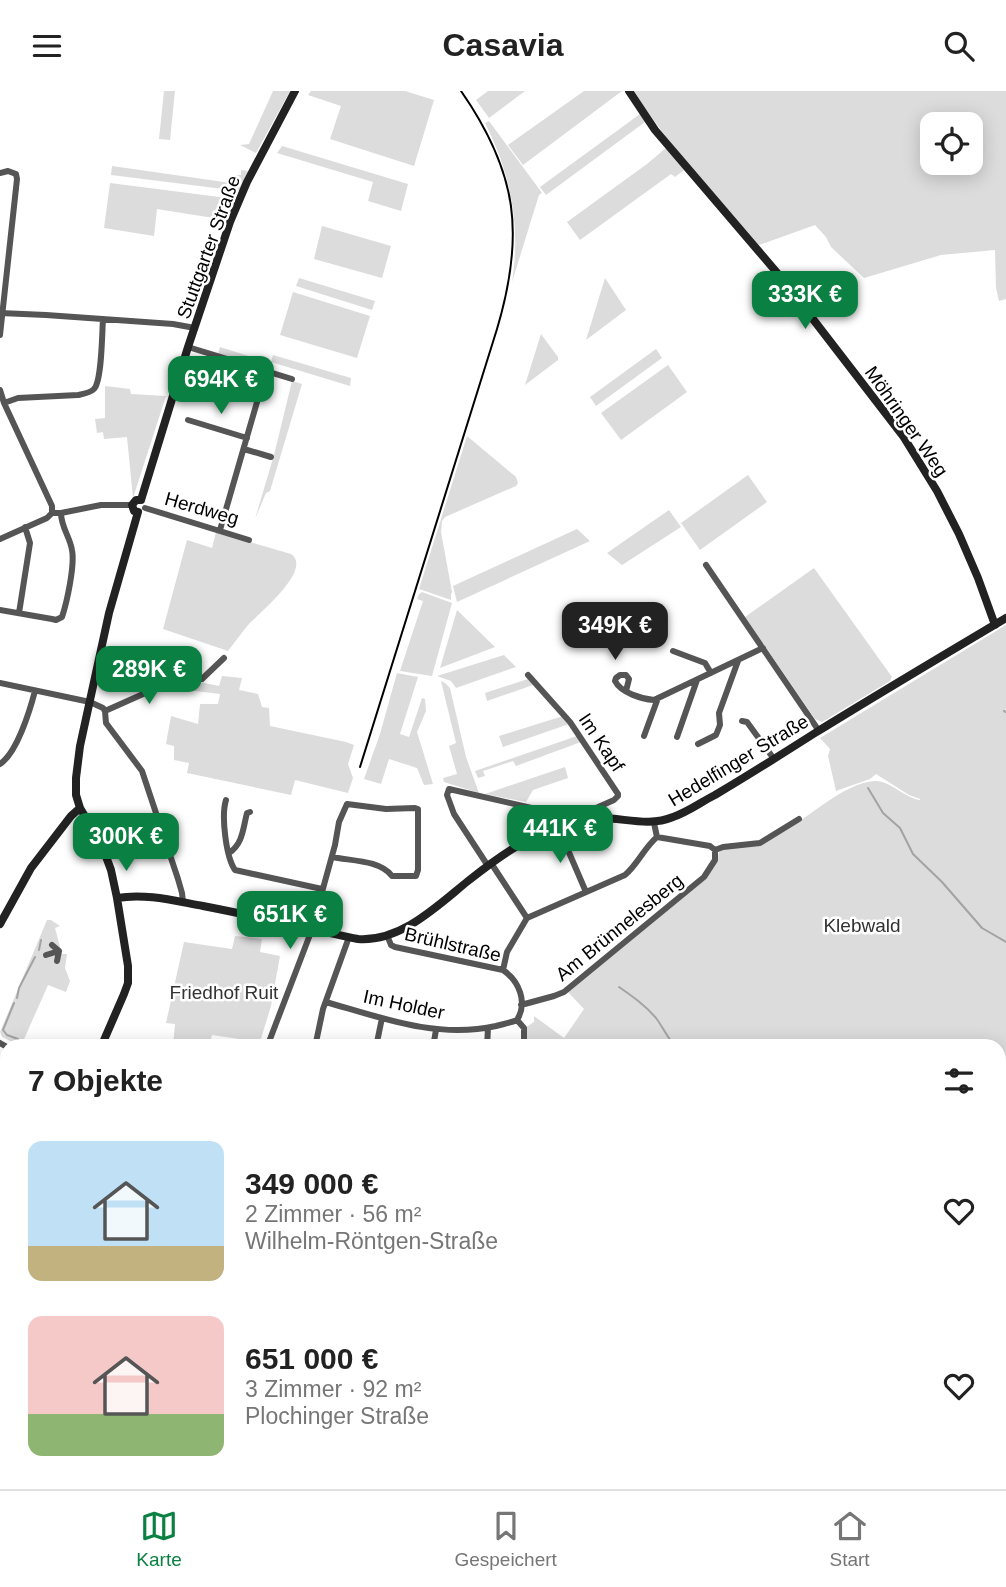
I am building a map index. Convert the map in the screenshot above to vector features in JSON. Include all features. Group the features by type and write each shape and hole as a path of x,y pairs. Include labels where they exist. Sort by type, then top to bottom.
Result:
{"street":[{"name":"Stuttgarter Straße","path":"80,808 76,795 76,778 90,702 112,599 139,506 188,347 240,197 295,91"},
{"name":"Möhringer Weg","path":"629,91 655,130 788,285 903,436 937,491 959,534 995,625"},
{"path":"0,173 14,173 17,179 0,335"},
{"path":"1,313 173,324 195,328"},
{"path":"4,403 18,398 78,395 94,389 99,377 103,319"},
{"path":"188,347 292,379"},
{"path":"220,530 266,371"},
{"path":"0,390 52,506 52,513 47,517 0,539"},
{"path":"188,420 247,438"},
{"path":"244,449 271,457"},
{"name":"Herdweg","path":"52,513 101,505 139,506 249,540"},
{"path":"0,610 56,620 62,617 73,553 61,521 61,513"},
{"path":"19,613 30,543 25,527"},
{"path":"706,565 819,731"},
{"name":"Hedelfinger Straße","path":"117,898 146,897 183,902 349,937 369,939 387,935 421,917 489,865 530,838 561,825 604,818 654,823 679,815 1006,618"},
{"path":"626,691 653,700 763,648"},
{"path":"673,651 706,664 711,673"},
{"path":"105,711 161,686 189,677 202,679 224,658"},
{"path":"698,744 716,735 720,725 719,713 738,661"},
{"name":"Im Kapf","path":"528,675 571,723 618,794 615,799 587,812 587,819"},
{"path":"677,737 697,680"},
{"path":"0,683 90,702 103,708 106,723 142,771 183,893 183,902"},
{"path":"1,764 7,759 24,727 35,691"},
{"path":"644,736 658,698"},
{"path":"742,721 748,723 774,759"},
{"path":"527,918 454,814 447,791 453,789 558,814 586,892"},
{"path":"226,800 224,807 227,846 232,867 237,871 322,889"},
{"path":"270,1039 312,929 339,822 347,804 382,809 418,809 417,874 392,876 389,873 383,876 380,872 383,869 378,866 332,857"},
{"path":"0,924 34,863 80,808 103,847 117,898 128,960 124,994 104,1039"},
{"path":"229,853 240,841 247,813 250,812"},
{"path":"657,837 710,846 715,850 760,843 799,819"},
{"path":"654,823 657,837"},
{"path":"503,970 507,952 527,918 625,875 657,837"},
{"name":"Am Brünnelesberg","path":"521,1005 564,992 704,877 715,860 715,850"},
{"name":"Brühlstraße","path":"387,935 391,945 395,947 503,970 518,986 522,996 521,1005"},
{"path":"316,1039 349,937"},
{"path":"46,955 58,948 57,961"},
{"name":"Im Holder","path":"326,1002 436,1030 488,1028 517,1020"},
{"path":"521,1005 517,1020 524,1028 524,1039"},
{"path":"378,1039 382,1018"},
{"path":"487,1039 488,1028"},
{"path":"434,1039 436,1030"}],"green space":[{"path":"164,91 175,91 170,140 159,139"},
{"path":"273,91 290,91 256,153 240,145 249,144"},
{"path":"311,91 405,91 434,100 414,166 330,139 341,106 308,95"},
{"path":"488,91 525,91 489,118 476,100"},
{"path":"584,91 622,91 523,165 508,145"},
{"path":"634,91 1006,91 1006,299 999,301 996,288 995,250 941,255 864,278 831,247 815,225 759,245 662,132"},
{"path":"640,114 645,122 546,195 540,187"},
{"path":"489,121 542,193 539,195 512,282 515,241 512,201 501,161 485,123"},
{"path":"282,146 408,184 401,211 368,201 373,182 277,153"},
{"path":"666,148 684,170 675,177 671,174 580,240 567,222"},
{"path":"112,166 231,183 232,175 241,175 241,170 248,171 239,191 111,175"},
{"path":"110,183 235,199 226,220 157,209 154,236 104,228"},
{"path":"322,226 391,246 382,278 314,259"},
{"path":"299,278 375,301 372,310 296,286"},
{"path":"605,278 626,310 586,340"},
{"path":"293,292 370,316 357,358 280,335"},
{"path":"541,334 558,360 525,385"},
{"path":"220,347 268,362 266,369 218,354"},
{"path":"656,349 662,358 596,406 590,397"},
{"path":"273,355 351,378 350,386 271,362"},
{"path":"668,365 687,392 621,440 601,413"},
{"path":"292,381 302,384 270,491 266,493 255,519 274,455"},
{"path":"105,386 130,389 131,394 166,396 133,498 127,437 104,439 103,432 97,433 95,419 105,418"},
{"path":"467,436 516,477 518,483 445,517 442,521 441,532 452,592 451,600 419,589"},
{"path":"748,475 767,502 700,550 681,523"},
{"path":"669,510 681,527 622,565 607,553"},
{"path":"577,529 590,541 457,602 453,586"},
{"path":"216,532 291,554 296,561 291,580 249,624 228,651 163,629 187,540 212,548"},
{"path":"814,568 892,677 890,681 822,722 815,719 745,617"},
{"path":"422,592 452,603 432,676 400,671 423,601 417,599"},
{"path":"457,610 495,647 440,668"},
{"name":"Klebwald","path":"1006,625 1006,1039 525,1039 526,1027 534,1022 534,1016 564,1038 584,1009 568,992 706,879 722,849 775,836 862,783 880,781 920,800 876,774 870,779 836,791 828,756 830,749 820,738"},
{"path":"504,655 516,667 456,688 451,681 437,676"},
{"path":"397,673 418,677 400,734 409,737 422,698 425,699 426,711 417,732 433,784 424,785 417,768 389,759 381,784 364,779"},
{"path":"222,676 242,678 239,690 258,694 262,707 269,708 270,726 354,745 348,764 353,778 348,793 295,780 291,795 187,773 189,763 174,760 174,746 166,744 171,716 198,724 200,704 218,704 220,694 179,689 179,686 173,685 190,680 219,686"},
{"path":"528,679 533,685 487,701 485,693"},
{"path":"441,681 450,688 466,757 479,793 444,782 443,778 457,774 449,746 456,743"},
{"path":"563,716 569,724 503,747 499,736"},
{"path":"577,736 581,742 516,766 513,761 483,771 485,776 478,778 475,771"},
{"path":"565,767 568,778 533,790 526,802 485,794"},
{"path":"47,920 51,920 60,926 55,928 62,954 67,954 65,968 70,981 66,992 48,985 24,1039 6,1039 0,1032"},
{"name":"Friedhof Ruit","path":"235,936 262,939 260,952 280,956 271,1006 261,1039 212,1035 211,1039 174,1039 175,1024 166,1023 184,942 232,949"}],"waterway":[{"path":"868,788 883,813 900,828 913,854 942,882 982,928 1006,942"},
{"path":"39,950 41,940"},
{"path":"17,998 19,988 35,957"},
{"path":"619,987 652,1013 669,1039"},
{"path":"14,1003 3,1030 7,1035 18,1039"}],"tram line":[{"path":"360,767 497,329 511,264 511,205 505,178 495,150 461,91"}]}
